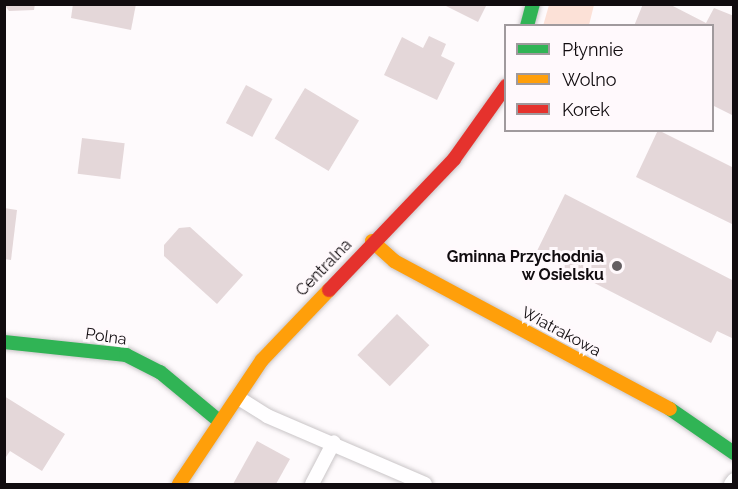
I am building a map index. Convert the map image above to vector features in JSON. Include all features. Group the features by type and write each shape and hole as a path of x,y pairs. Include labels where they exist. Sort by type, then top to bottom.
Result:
{"street":[{"path":"527,24 533,4"},
{"name":"Centralna","path":"179,484 234,396 372,241 480,130 504,89"},
{"name":"Wiatrakowa","path":"372,241 394,261 679,414 728,449"},
{"name":"Polna","path":"4,342 126,354 160,372 218,420"}],"lane":[{"path":"234,396 267,416 334,442 425,484"},
{"path":"728,449 734,429"},
{"path":"312,484 334,442"},
{"path":"731,484 734,480"}],"shaded area":[{"path":"549,5 594,5 589,24 544,24"}],"building":[{"path":"4,4 35,4 34,10 9,11"},
{"path":"73,4 136,4 131,30 71,18"},
{"path":"442,4 487,4 478,22"},
{"path":"643,4 669,4 706,23 714,8 734,16 734,116 714,106 714,24 635,24"},
{"path":"429,36 446,44 441,56 455,63 437,100 384,75 402,37 423,48"},
{"path":"246,85 272,99 252,137 226,123"},
{"path":"305,88 359,120 329,171 275,139"},
{"path":"657,132 662,132 734,168 734,225 636,177"},
{"path":"82,138 125,143 120,179 78,174"},
{"name":"Gminna Przychodnia w Osielsku","path":"565,194 734,281 734,339 717,331 711,343 536,253"},
{"path":"4,208 17,210 11,260 4,259"},
{"path":"190,227 243,275 217,304 164,256 164,245 179,228"},
{"path":"397,314 429,345 390,386 357,355"},
{"path":"4,396 65,434 42,471 10,451 4,460"},
{"path":"257,441 290,459 276,484 233,484"}],"traffic: fast":[{"path":"528,24 533,4"},
{"path":"4,342 126,355 160,372 218,420"},
{"path":"670,409 734,453"}],"traffic: slow":[{"path":"372,241 394,261 670,409"},
{"path":"179,484 262,360 329,290"}],"traffic: jam":[{"path":"329,290 454,159 504,89"}],"place":[{"name":"Gminna Przychodnia w Osielsku","path":"617,266"}]}
